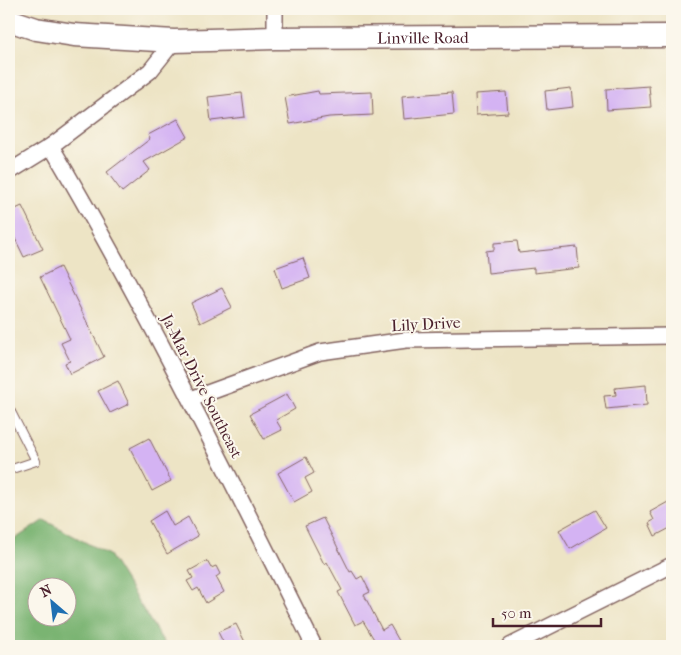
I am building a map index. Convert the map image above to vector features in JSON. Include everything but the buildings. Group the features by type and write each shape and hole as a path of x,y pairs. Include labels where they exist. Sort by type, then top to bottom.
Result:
{"main road":[{"name":"Linville Road","path":"9,20 36,30 74,35 174,41 275,38 672,36"}],"street":[{"path":"275,9 275,38"},
{"path":"9,172 51,146 150,71 174,41"},
{"name":"Ja-Mar Drive Southeast","path":"51,146 85,203 191,400 314,646"},
{"name":"Lily Drive","path":"191,400 320,352 397,341 672,336"},
{"path":"510,646 672,565"}],"lane":[{"path":"9,408 36,461 9,470"}],"green space":[{"path":"44,520 109,555 166,646 9,646 9,543"}]}
